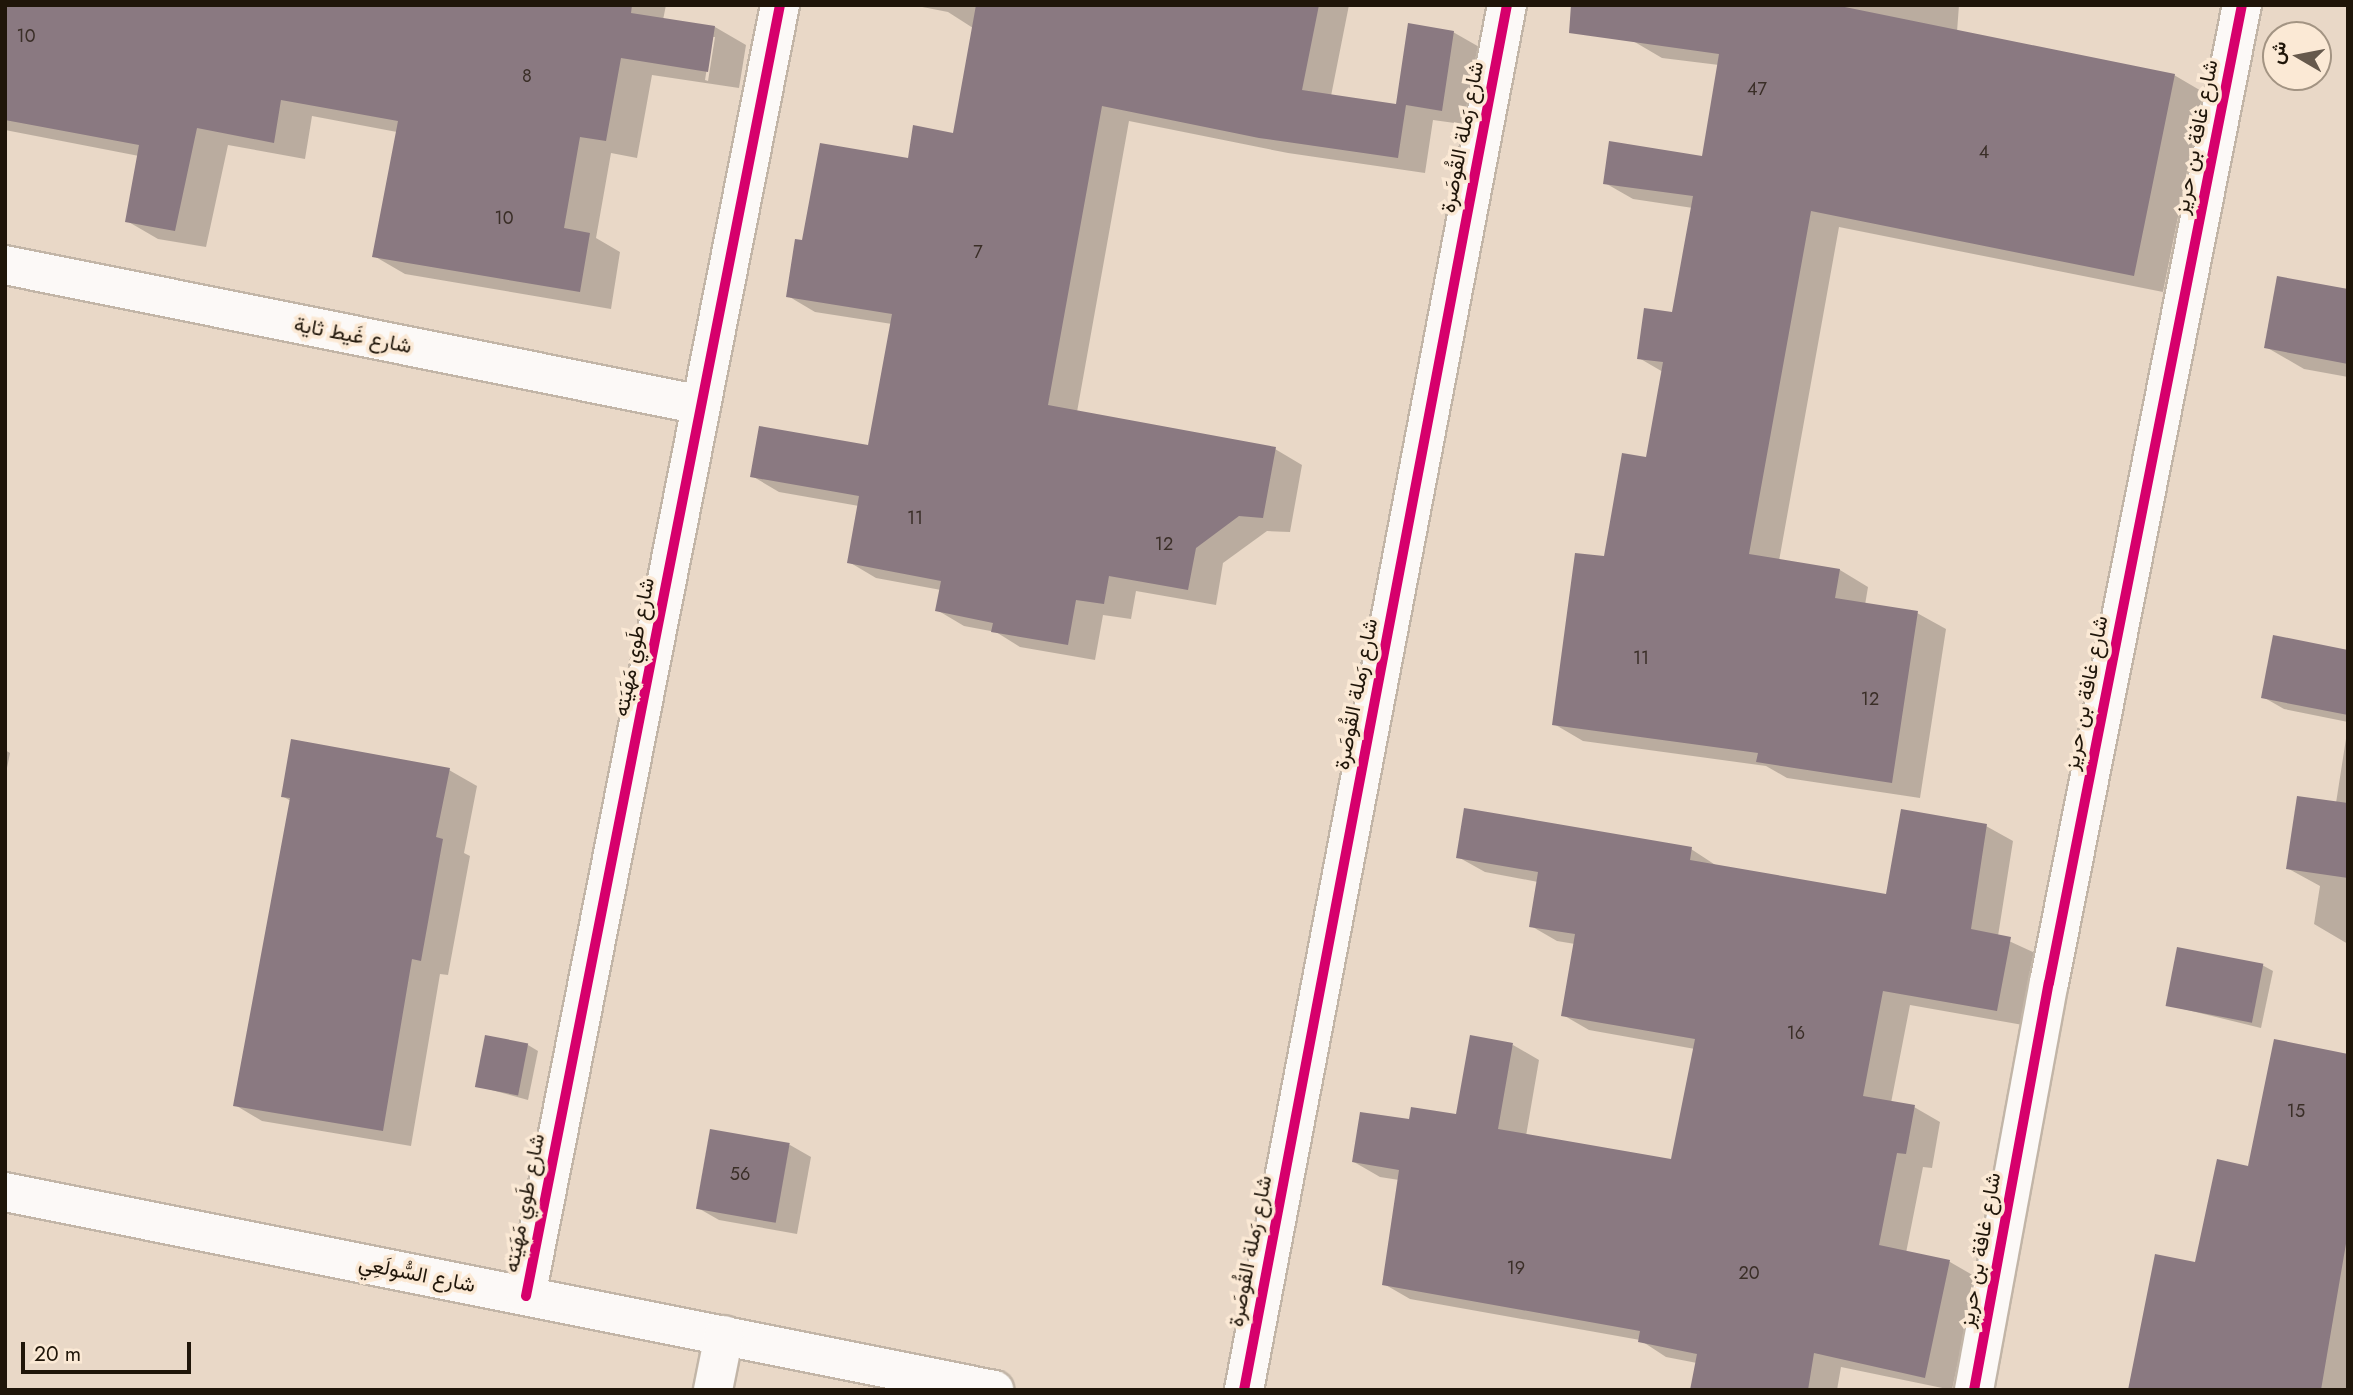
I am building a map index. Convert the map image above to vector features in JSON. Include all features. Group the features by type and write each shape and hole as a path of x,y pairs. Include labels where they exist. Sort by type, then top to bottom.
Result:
{"street":[{"name":"شارع طَوي مَهَيَته","path":"526,1296 780,5"},
{"name":"شارع رَملة القُوصَرة","path":"1244,1390 1507,5"},
{"name":"شارع غافة بن حريز","path":"1974,1390 2054,956 2242,5"},
{"name":"شارع غَيط ثاية","path":"5,265 701,405"},
{"name":"شارع السُّولَعِي","path":"5,1192 994,1390"},
{"path":"713,1390 724,1335"}],"building":[{"path":"5,5 632,5 631,13 715,26 708,72 621,58 606,141 580,137 564,228 590,233 580,292 372,257 398,121 281,100 274,143 197,128 175,231 125,222 139,145 5,120"},
{"path":"976,5 1319,5 1302,90 1396,104 1408,23 1454,31 1442,111 1406,105 1398,158 1259,138 1102,106 1048,405 1276,447 1263,518 1239,516 1196,548 1188,590 1109,576 1104,604 1076,600 1068,645 991,632 993,623 935,611 941,581 847,563 859,496 750,477 759,426 868,445 892,314 786,297 795,239 802,240 820,143 908,158 913,125 953,133"},
{"path":"1571,5 1835,5 2175,74 2134,276 1811,211 1749,554 1840,569 1835,598 1918,611 1892,783 1756,762 1758,753 1552,725 1575,553 1604,556 1622,453 1646,457 1663,362 1637,359 1644,308 1672,312 1693,196 1603,184 1609,141 1702,156 1719,54 1569,33"},
{"path":"2277,276 2348,289 2348,364 2264,348"},
{"path":"2273,635 2348,650 2348,715 2261,698"},
{"path":"291,739 450,768 436,837 443,839 421,961 412,959 383,1131 233,1106 290,798 281,797"},
{"path":"2297,796 2348,803 2348,878 2286,869"},
{"path":"1464,808 1692,847 1690,860 1886,894 1901,809 1987,824 1971,929 2011,937 1997,1011 1883,991 1863,1096 1915,1105 1906,1154 1897,1153 1879,1245 1950,1260 1925,1378 1814,1353 1808,1390 1690,1390 1697,1354 1638,1342 1640,1331 1382,1285 1399,1170 1352,1162 1360,1112 1409,1119 1411,1107 1456,1114 1470,1035 1513,1043 1498,1129 1671,1159 1695,1039 1561,1016 1575,934 1529,927 1538,872 1456,858"},
{"path":"2177,947 2263,964 2252,1023 2166,1006"},
{"path":"485,1035 528,1043 518,1095 475,1087"},
{"path":"2274,1039 2348,1054 2348,1232 2321,1390 2128,1390 2155,1254 2195,1262 2217,1159 2248,1166"},
{"path":"710,1129 790,1143 776,1223 696,1209"}],"cycle path":[{"path":"526,1296 780,5"},
{"path":"1244,1390 1507,5"},
{"path":"1974,1390 2049,983 2242,5"}]}
